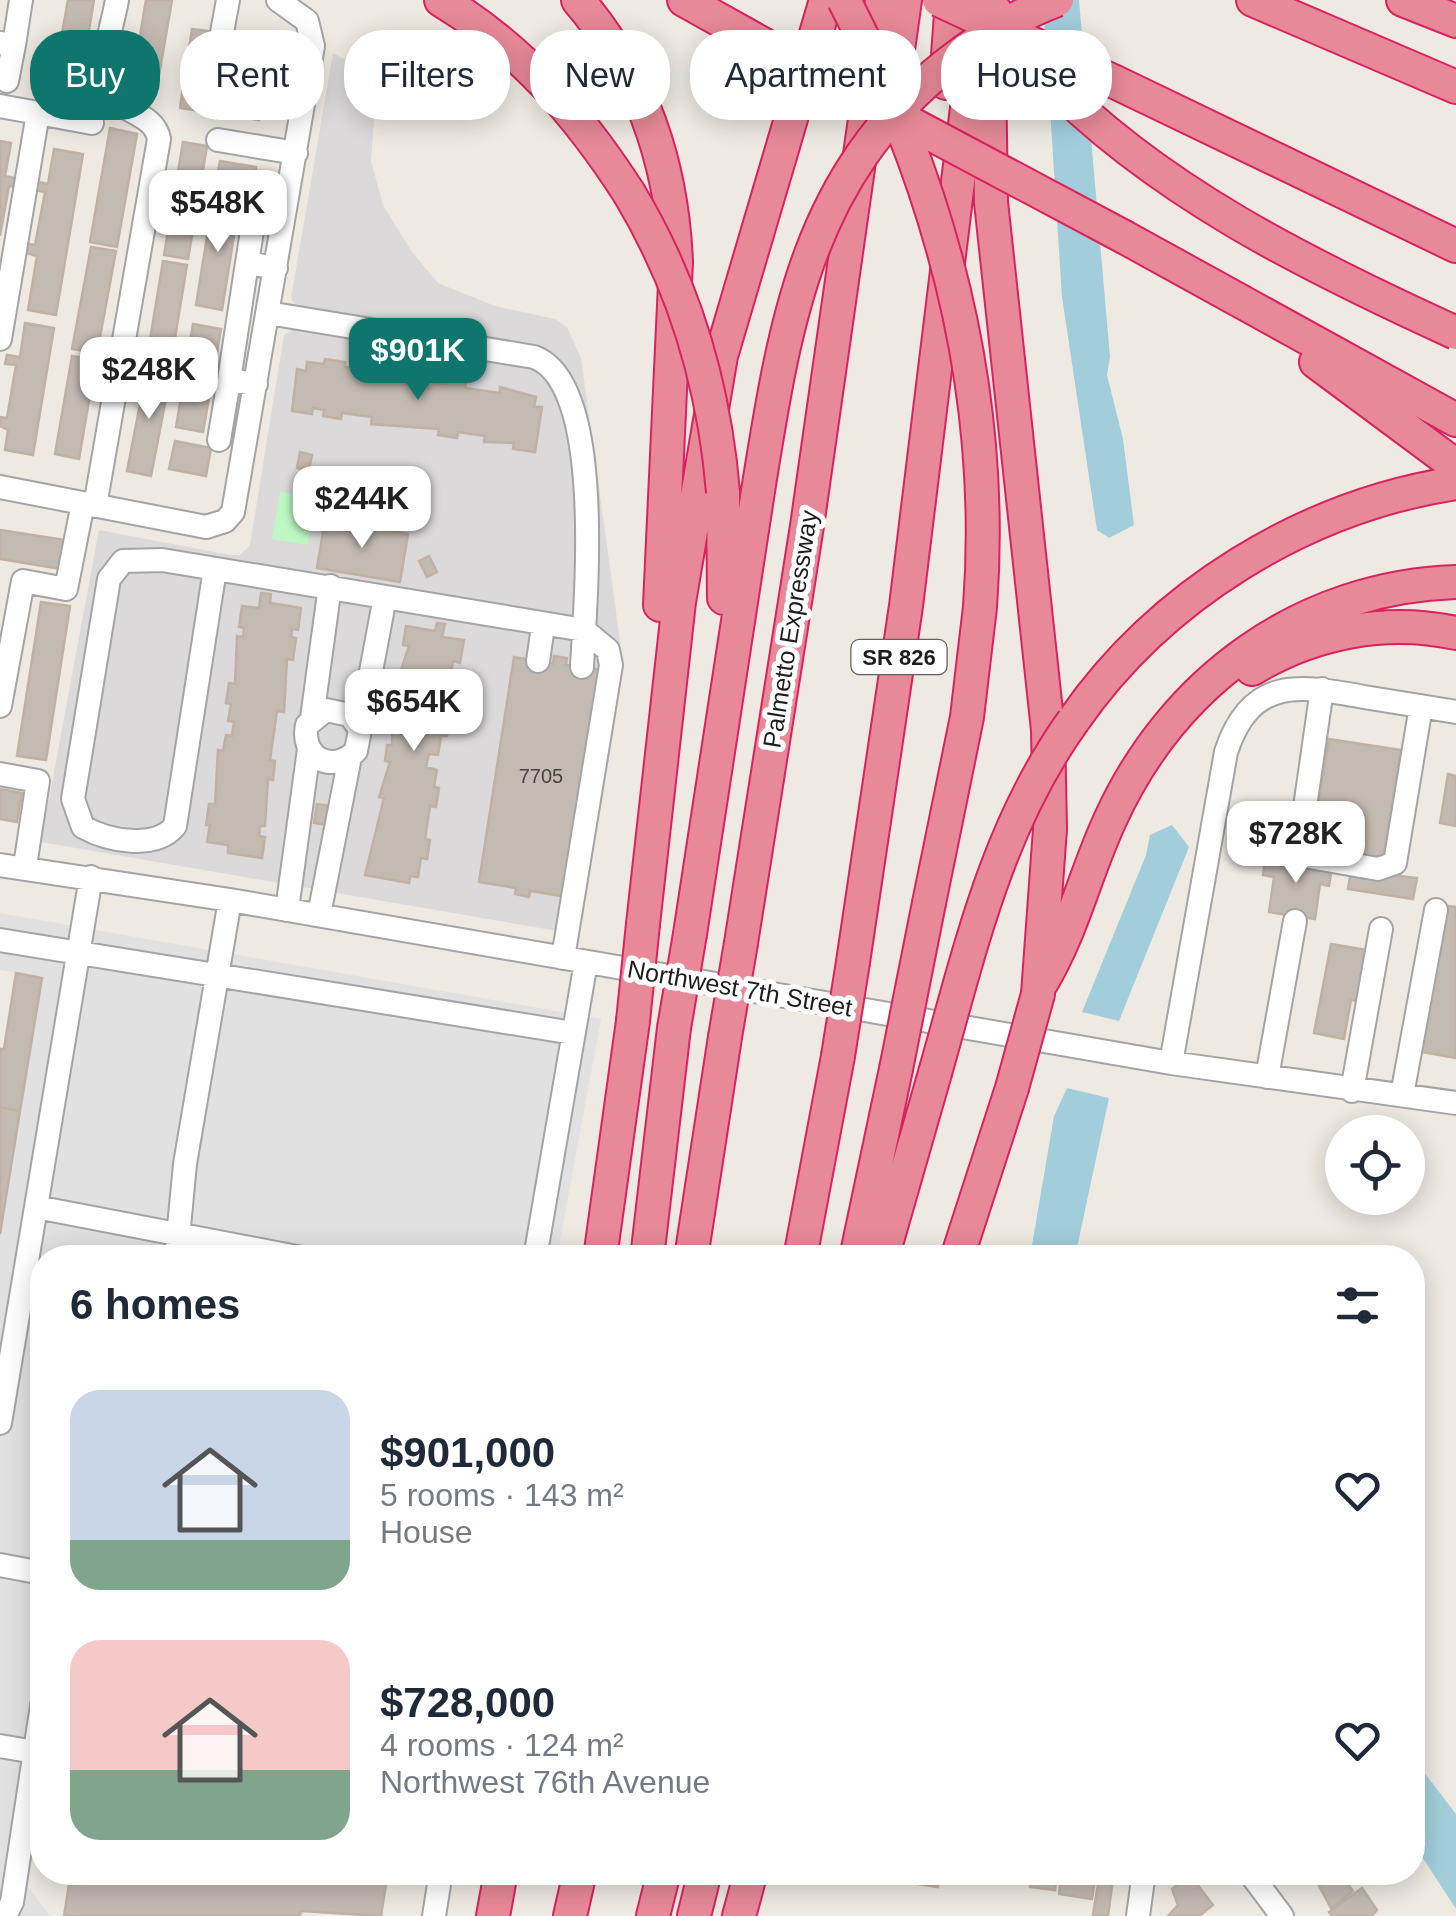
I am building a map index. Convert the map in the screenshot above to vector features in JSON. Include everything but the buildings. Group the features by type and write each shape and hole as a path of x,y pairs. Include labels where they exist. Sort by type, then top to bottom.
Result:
{"highway":[{"path":"441,0 505,44 537,72 586,128 663,254 695,335 715,421 723,492 724,597 703,762 690,934"},
{"path":"578,0 624,65 651,122 667,180 674,233 653,746 655,800"},
{"path":"684,0 1456,420"},
{"path":"602,1245 634,1021 655,800 684,565 722,356 826,0"},
{"path":"844,0 917,162 963,322 981,451 980,607 967,717 859,1245"},
{"name":"Palmetto Expressway","path":"693,1245 807,526 882,0"},
{"path":"807,526 848,377 904,0"},
{"path":"939,0 1456,246"},
{"path":"939,350 926,284 952,0"},
{"path":"983,0 1042,72 1164,174 1358,286 1456,333"},
{"path":"962,1245 1039,990 1050,829 1048,730 992,202 983,0"},
{"name":"SR 826","path":"802,1245 854,962 983,0"},
{"path":"649,1245 674,1028 758,490 789,322 816,240 851,166 922,85 1004,25 1057,0"},
{"path":"1252,0 1456,87"},
{"path":"1403,0 1456,21"},
{"path":"1282,325 1321,367 1456,466"},
{"path":"886,1245 998,859 1050,753 1073,721 1134,648 1214,581 1319,522 1408,492 1456,483"},
{"path":"1039,990 1061,951 1110,820 1153,744 1217,674 1294,622 1380,591 1456,582"},
{"path":"1153,744 1256,666 1323,637 1382,628 1456,633"},
{"path":"493,1916 499,1885"},
{"path":"565,1885 569,1916"},
{"path":"569,1916 577,1885"},
{"path":"653,1916 661,1885"},
{"path":"694,1916 702,1885"},
{"path":"738,1916 747,1885"},
{"path":"758,1916 764,1885"}],"street":[{"path":"8,81 7,44 21,0"},
{"path":"0,706 11,579 66,589 89,504 159,139 154,126 114,100 106,86 117,0"},
{"path":"222,30 228,0"},
{"path":"278,0 307,21 309,30"},
{"path":"0,106 30,112"},
{"path":"0,339 37,120"},
{"path":"80,120 92,122"},
{"path":"0,487 206,527 224,522 238,503 302,120"},
{"path":"218,140 296,153"},
{"path":"219,440 257,200"},
{"path":"247,263 276,268"},
{"path":"268,313 534,357 557,370 565,382 579,446 589,524 582,667"},
{"path":"229,380 256,384"},
{"path":"214,569 174,826 153,840 91,832 76,817 73,799 110,573 132,558 214,569 330,586 543,626 584,630 608,650 611,665 575,960 574,1033 537,1245"},
{"path":"287,910 308,749 305,734 312,718 330,586"},
{"path":"319,915 350,758 359,744 384,597"},
{"path":"538,661 543,626"},
{"path":"1171,1063 1226,752 1236,725 1260,698 1292,687 1456,712"},
{"path":"1322,690 1300,842 1304,856 1378,869 1395,863 1421,706"},
{"path":"312,718 326,710 342,710 359,728"},
{"path":"308,749 328,763 350,758"},
{"path":"0,774 38,781 25,866"},
{"name":"Northwest 7th Street","path":"0,862 1171,1063 1456,1103"},
{"path":"0,1423 91,877"},
{"path":"177,1245 230,900"},
{"path":"1402,1095 1436,910"},
{"path":"1267,1077 1295,921"},
{"path":"1352,1091 1381,929"},
{"path":"0,940 574,1033"},
{"path":"36,1207 173,1245"},
{"path":"0,1565 30,1570"},
{"path":"0,1746 30,1751"},
{"path":"5,1916 12,1902 30,1790"},
{"path":"434,1916 439,1885"},
{"path":"1138,1916 1142,1885"},
{"path":"1259,1885 1282,1916"}],"shaded area":[{"path":"333,53 344,59 344,120 374,120 371,161 383,205 412,252 438,283 495,306 555,319 567,327 581,358 621,648 575,934 41,842 99,530 230,555 240,555 250,545 284,335 295,328 298,309 291,298"},
{"path":"0,913 601,1019 559,1245 30,1245 30,1857 26,1884 50,1916 0,1916 0,1234 42,978 0,970"}],"green space":[{"path":"280,492 316,499 307,545 272,539"}],"water":[{"path":"1043,0 1079,0 1082,30 1045,30"},
{"path":"1051,120 1089,120 1110,357 1107,375 1123,439 1134,525 1109,538 1097,530 1062,297"},
{"path":"386,478 394,482 394,493 402,507 398,516 390,518 376,510 363,515 347,508 343,497 348,488 375,496"},
{"path":"1172,825 1189,847 1119,1021 1082,1012 1146,855 1150,835"},
{"path":"1067,1088 1109,1098 1078,1245 1032,1245 1054,1116"},
{"path":"1425,1774 1456,1814 1456,1909 1425,1861"}]}
